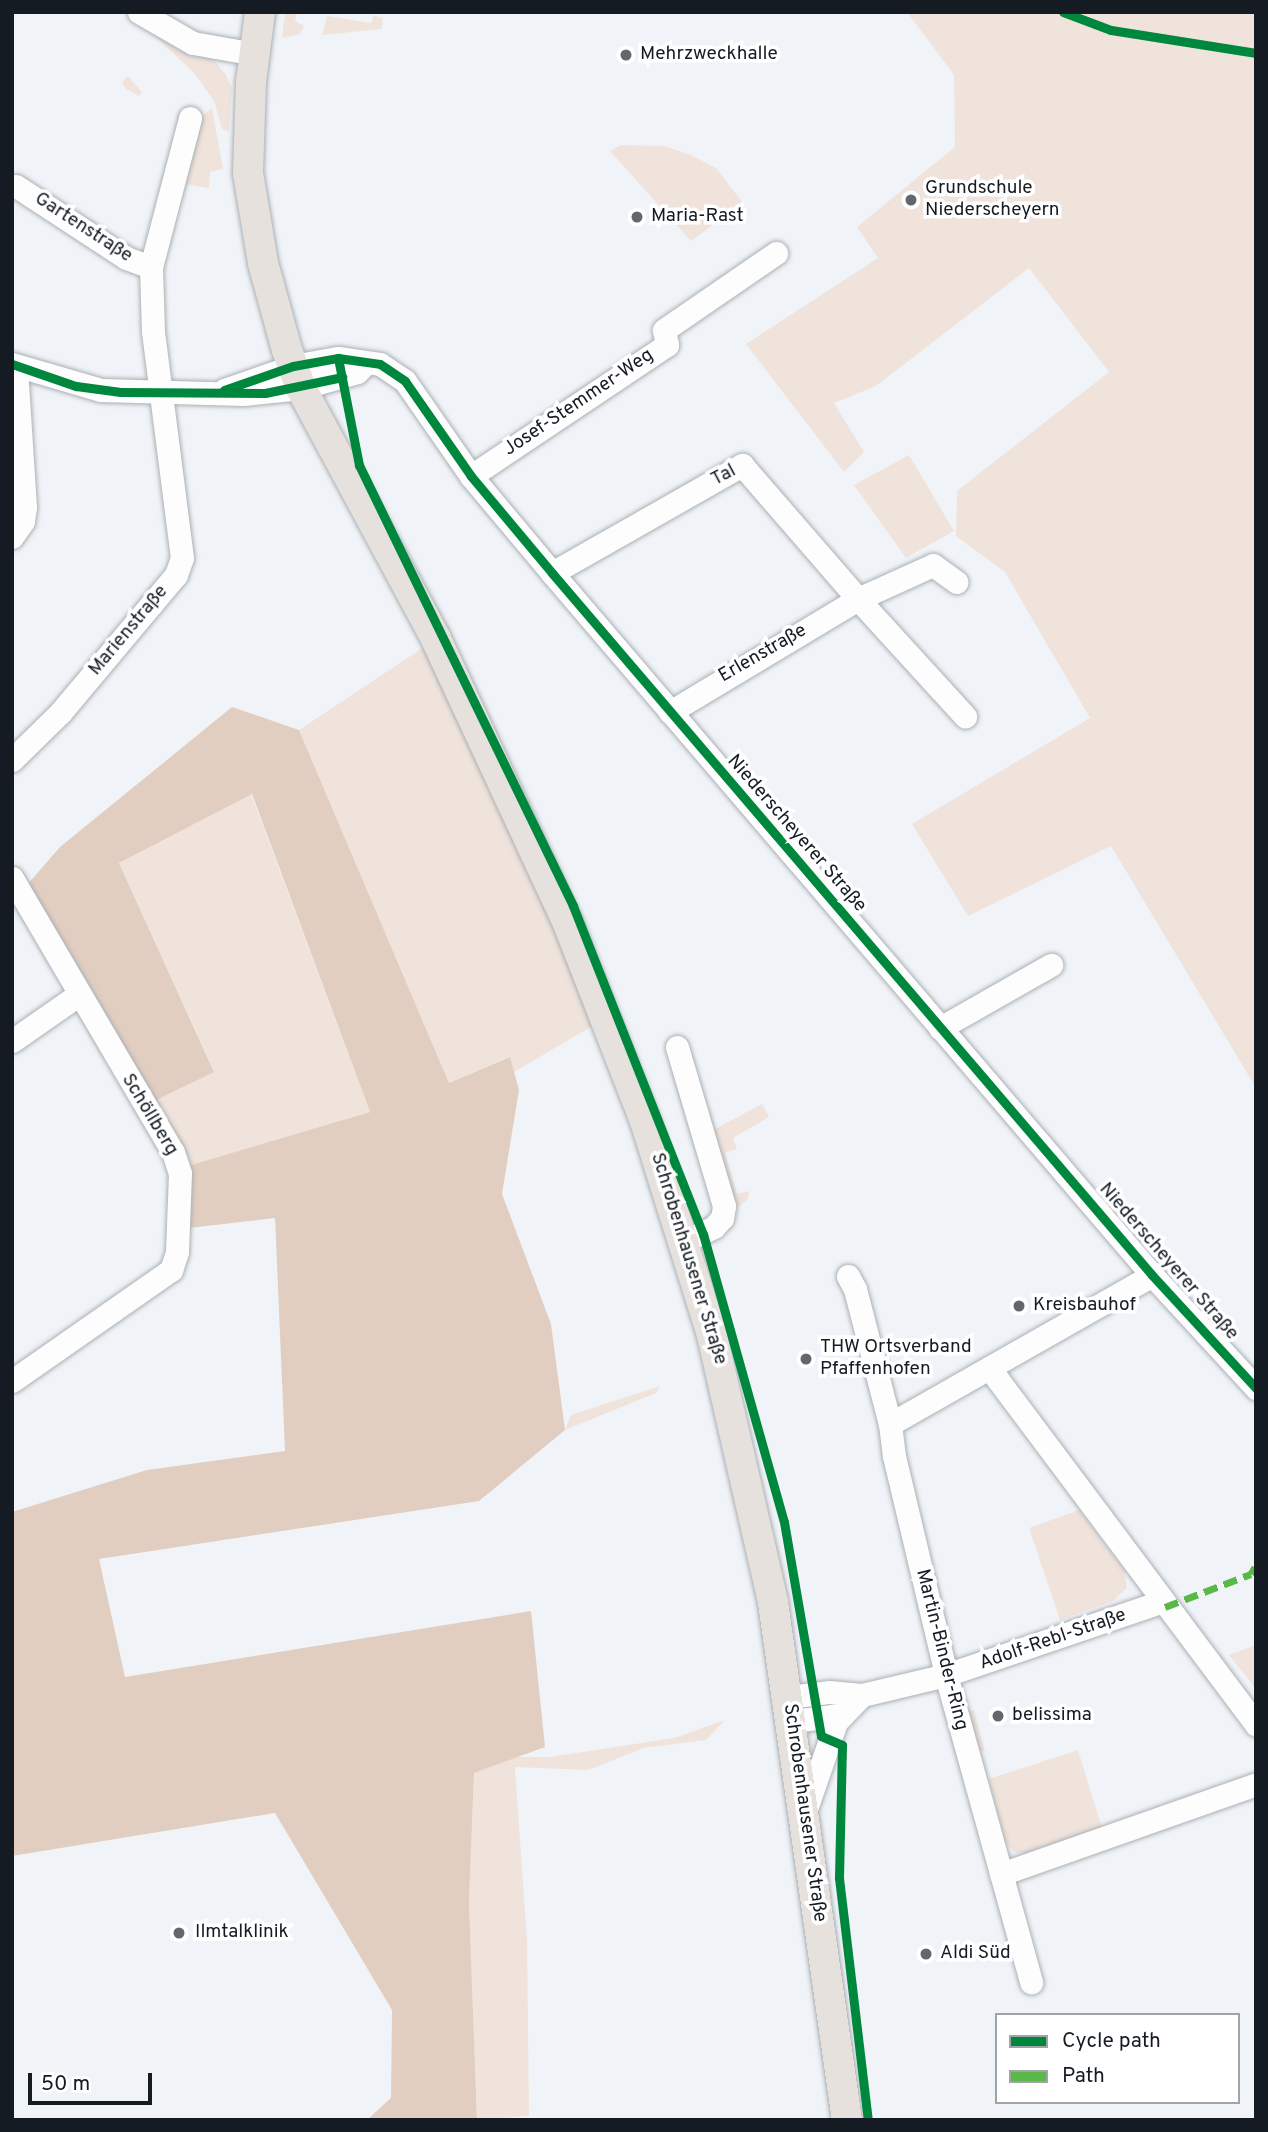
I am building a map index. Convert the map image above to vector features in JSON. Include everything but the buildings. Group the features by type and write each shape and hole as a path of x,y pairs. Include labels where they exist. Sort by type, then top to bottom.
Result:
{"main road":[{"name":"Schrobenhausener Straße","path":"260,12 248,131 250,185 263,263 297,377 436,639 567,921 620,1052 685,1241 753,1498 791,1709 847,2120"}],"street":[{"path":"139,12 193,43 254,54"},
{"name":"Gartenstraße","path":"160,393 151,267 190,118"},
{"name":"Gartenstraße","path":"16,186 126,258 151,267"},
{"name":"Josef-Stemmer-Weg","path":"471,476 667,345 664,330 776,253"},
{"name":"Niederscheyerer Straße","path":"14,365 102,390 160,393 224,390 297,377 338,358 355,358 365,364 387,367 405,381 471,476 552,573 1152,1275 1256,1388"},
{"path":"12,537 23,521 24,507 14,365"},
{"name":"Marienstraße","path":"12,760 60,713 176,575 181,540 160,393"},
{"name":"Tal","path":"552,573 743,465 858,599 965,716"},
{"path":"858,599 933,565 956,582"},
{"name":"Erlenstraße","path":"670,712 858,599"},
{"name":"Schöllberg","path":"12,878 178,1162 177,1252 162,1278 12,1381"},
{"path":"940,1028 1051,965"},
{"path":"12,1041 78,995"},
{"path":"677,1047 724,1206 722,1218 714,1227 685,1241"},
{"path":"890,1424 1152,1275"},
{"name":"Martin-Binder-Ring","path":"848,1276 855,1289 890,1424 946,1675 1031,1982"},
{"path":"990,1369 1161,1602 1256,1724"},
{"name":"Adolf-Rebl-Straße","path":"791,1709 829,1692 862,1695 946,1675 1161,1602"},
{"name":"Adolf-Rebl-Straße","path":"805,1813 822,1753 840,1715 862,1695"},
{"path":"791,1709 840,1715"},
{"path":"1001,1874 1256,1784"}],"shaded area":[{"path":"285,12 297,12 295,21 304,26 300,34 282,38"},
{"path":"907,12 1256,12 1256,1088 1111,846 968,916 912,824 1090,718 1005,572 956,536 957,491 1109,372 1029,268 876,386 834,403 864,452 844,472 746,344 878,258 857,227 955,147 954,75"},
{"path":"374,15 383,19 382,29 322,35 327,16 371,23"},
{"path":"150,31 215,61 232,88 229,131 222,129 214,101 195,74"},
{"path":"128,76 142,92 139,96 126,89 122,82"},
{"path":"212,108 223,169 210,172 209,188 183,184 199,119"},
{"path":"621,145 664,146 691,155 716,168 743,203 691,241 610,151"},
{"path":"909,455 954,531 906,558 854,485"},
{"path":"436,639 606,1018 514,1072 509,1057 449,1083 299,730"},
{"path":"232,707 299,730 449,1083 510,1057 519,1090 502,1194 551,1324 565,1430 479,1501 99,1559 125,1677 531,1611 545,1747 474,1773 469,1902 477,2120 367,2120 391,2098 392,2010 275,1813 12,1856 12,1512 147,1470 285,1451 275,1218 189,1228 191,1165 370,1112 252,794 119,863 214,1072 152,1102 27,885 60,847"},
{"path":"251,794 370,1112 191,1165 152,1102 214,1071 119,863"},
{"path":"762,1104 769,1117 733,1138 737,1149 725,1153 737,1194 749,1191 748,1199 731,1212 706,1134"},
{"path":"660,1386 656,1393 565,1430 571,1415"},
{"path":"1079,1510 1124,1570 1127,1588 1113,1601 1060,1620 1029,1528"},
{"path":"1256,1645 1256,1689 1229,1655"},
{"path":"974,1710 985,1751 977,1753 966,1712"},
{"path":"725,1720 706,1740 644,1748 588,1770 515,1767 527,1940 529,2116 477,2120 469,1902 474,1773 515,1757 550,1757 674,1738"},
{"path":"1078,1750 1102,1828 1028,1854 1014,1852 1005,1841 989,1779"}],"marked path":[{"path":"1165,1607 1251,1574 1255,1567"}],"cycle path":[{"path":"1063,12 1111,30 1256,53"},
{"path":"338,358 359,465 573,906 703,1234 784,1522 821,1736 842,1745 839,1878 868,2120"},
{"path":"224,390 293,366 338,358 380,364 405,381 471,476 552,573 1152,1275 1256,1388"},
{"path":"12,364 76,386 121,392 265,393 342,377"}],"place":[{"name":"Mehrzweckhalle","path":"626,55"},
{"name":"Grundschule Niederscheyern","path":"911,200"},
{"name":"Maria-Rast","path":"637,217"},
{"name":"Kreisbauhof","path":"1019,1306"},
{"name":"THW Ortsverband Pfaffenhofen","path":"806,1359"},
{"name":"belissima","path":"998,1716"},
{"name":"Ilmtalklinik","path":"179,1933"},
{"name":"Aldi Süd","path":"926,1954"}]}
